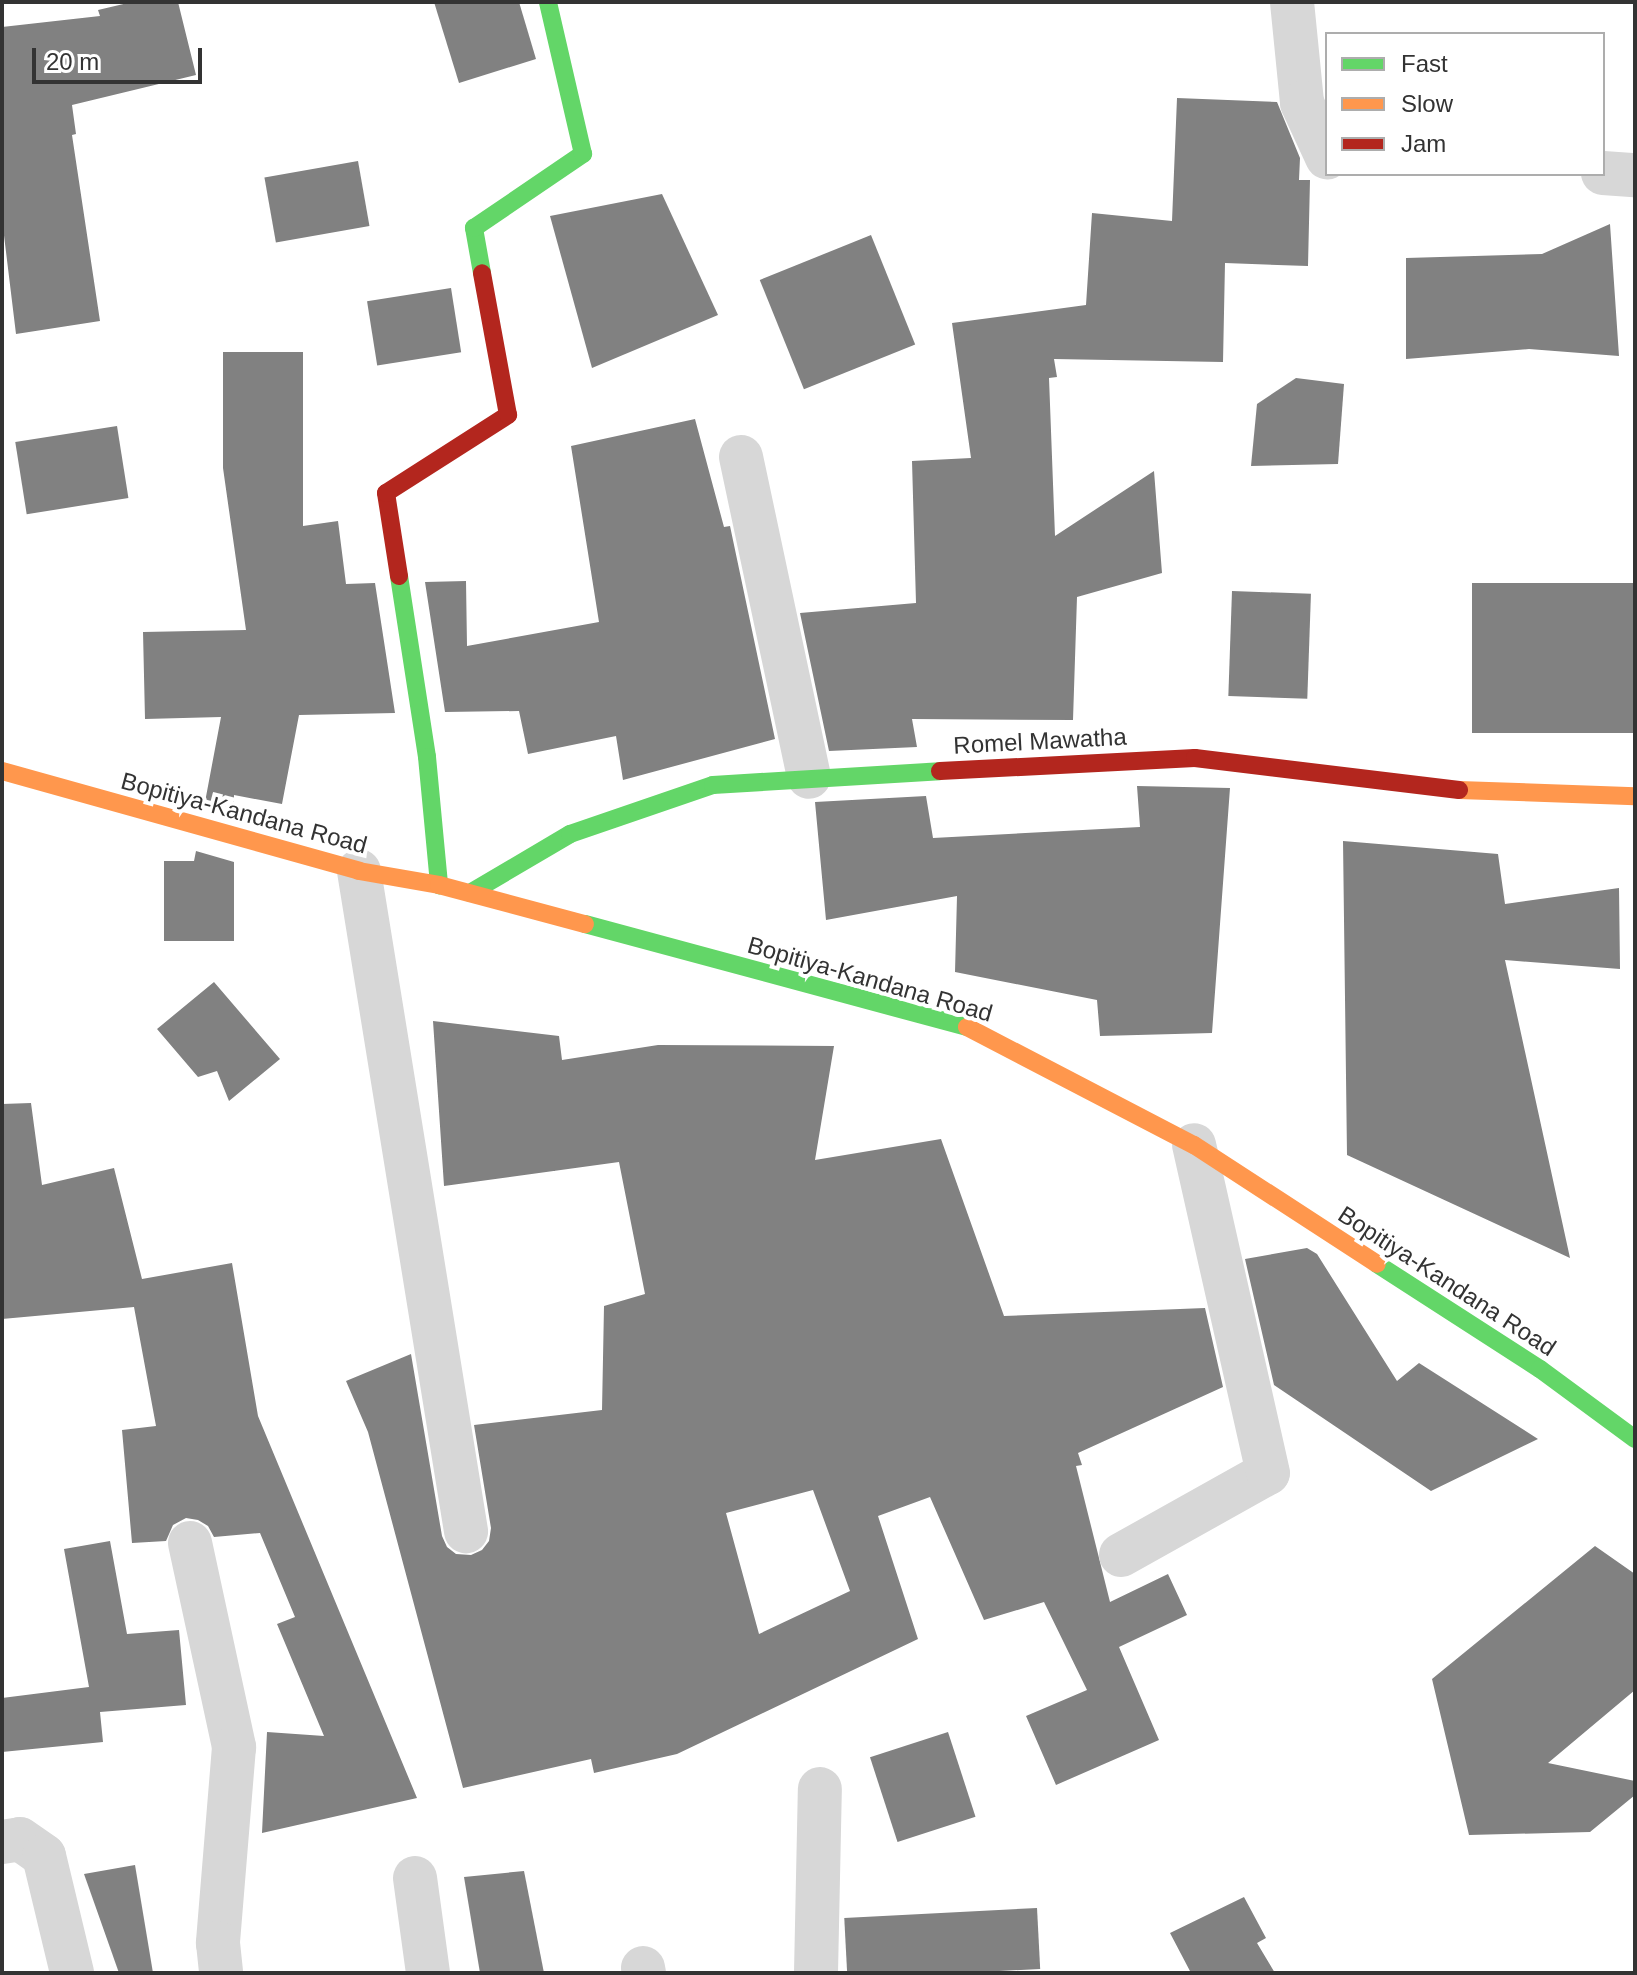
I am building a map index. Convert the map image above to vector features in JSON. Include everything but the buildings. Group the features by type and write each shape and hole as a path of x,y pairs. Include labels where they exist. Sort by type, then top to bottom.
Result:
{"street":[{"path":"439,885 427,757 386,493 508,415 474,228 583,154 548,2"},
{"path":"1292,2 1302,103 1325,153"},
{"path":"1605,173 1635,175"},
{"path":"741,457 809,777"},
{"name":"Romel Mawatha","path":"470,893 584,829 713,785 809,777 1195,758 1443,789 1635,796"},
{"name":"Bopitiya-Kandana Road","path":"2,771 359,871 439,885 973,1029 1194,1145 1540,1369 1635,1439"},
{"path":"359,871 466,1531"},
{"path":"1121,1555 1268,1473 1194,1145"},
{"path":"190,1543 234,1747 218,1943 221,1973"},
{"path":"816,1973 820,1789"},
{"path":"2,1842 20,1839 44,1856 72,1973"},
{"path":"415,1878 428,1973"}],"traffic: fast":[{"path":"482,273 474,228 583,154 548,2"},
{"path":"399,576 427,757 439,885"},
{"path":"470,893 570,834 713,785 940,771"},
{"path":"585,924 967,1027"},
{"path":"1377,1264 1540,1369 1635,1439"}],"traffic: slow":[{"path":"2,771 359,871 439,885 585,924"},
{"path":"1459,790 1635,796"},
{"path":"967,1027 1194,1145 1377,1264"}],"traffic: jam":[{"path":"399,576 386,493 508,415 482,273"},
{"path":"940,771 1195,758 1459,790"}]}
